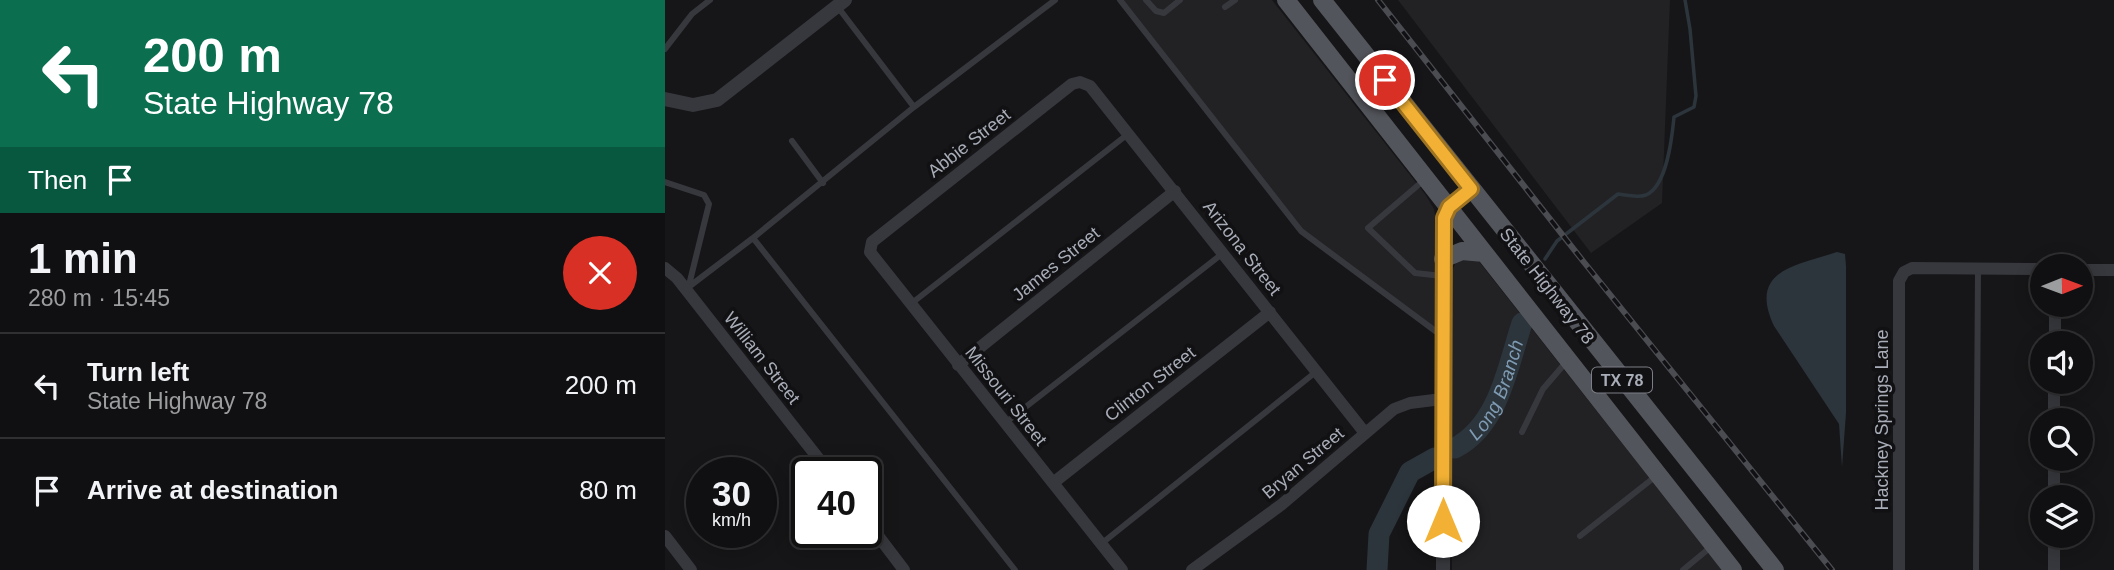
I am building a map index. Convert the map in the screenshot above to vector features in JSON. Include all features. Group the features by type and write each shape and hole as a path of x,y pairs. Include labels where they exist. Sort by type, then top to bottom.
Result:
{"main road":[{"name":"State Highway 78","path":"1286,0 1733,570"},
{"name":"State Highway 78","path":"1322,0 1775,570"},
{"path":"1443,267 1462,251 1484,253"}],"street":[{"path":"665,99 693,104 717,100 841,3"},
{"name":"Abbie Street","path":"872,242 1072,84 1080,82 1090,86"},
{"name":"Arizona Street","path":"1090,86 1365,433"},
{"path":"1443,570 1444,218 1449,207 1471,189"},
{"name":"James Street","path":"958,365 1175,191"},
{"name":"Missouri Street","path":"872,242 870,252 1122,570"},
{"name":"William Street","path":"665,268 687,288 817,457"},
{"name":"Hackney Springs Lane","path":"1899,570 1899,281 1905,272 1912,268 1977,269"},
{"path":"1977,269 2030,270"},
{"path":"2093,270 2114,270"},
{"name":"Clinton Street","path":"1053,484 1270,312"},
{"name":"Bryan Street","path":"1192,570 1281,505 1394,409 1410,403 1442,399"},
{"path":"665,536 691,570"},
{"path":"882,541 904,570"},
{"path":"2054,548 2054,570"}],"lane":[{"path":"665,49 692,14 710,0"},
{"path":"687,288 1055,0"},
{"path":"1120,0 1301,230 1442,336"},
{"path":"1146,0 1156,11 1164,13 1180,0"},
{"path":"1225,6 1235,0"},
{"path":"841,3 915,107"},
{"path":"912,303 1128,134"},
{"path":"792,141 823,183"},
{"path":"1426,178 1367,228 1415,273 1443,267"},
{"path":"665,182 704,195 709,204 687,288"},
{"path":"753,238 1015,570"},
{"path":"1005,423 1223,252"},
{"path":"1976,570 1977,269"},
{"path":"1522,432 1543,388 1568,360"},
{"path":"1101,544 1317,372"},
{"path":"1580,536 1657,475"},
{"path":"1683,570 1713,545"}],"shaded area":[{"path":"1121,0 1272,0 1434,209 1437,227 1437,332 1295,223"},
{"path":"1398,0 1670,0 1662,203 1591,253"},
{"path":"1837,252 1845,254 1846,266 1846,413 1842,467 1839,424 1774,326 1767,293 1771,282 1780,273"},
{"path":"1457,259 1477,259 1722,570 1452,570 1449,278"}],"waterway":[{"name":"Long Branch","path":"1545,259 1557,241 1618,194 1646,195 1659,182 1667,160 1674,117 1694,107 1696,96 1685,0"},
{"name":"Long Branch","path":"1455,448 1470,438 1492,410 1522,323"},
{"name":"Long Branch","path":"1377,570 1379,534 1410,472 1435,458"}],"railway":[{"path":"1378,0 1583,261 1832,570"}],"route":[{"path":"1385,80 1471,189 1449,207 1444,218 1443,521"}]}
